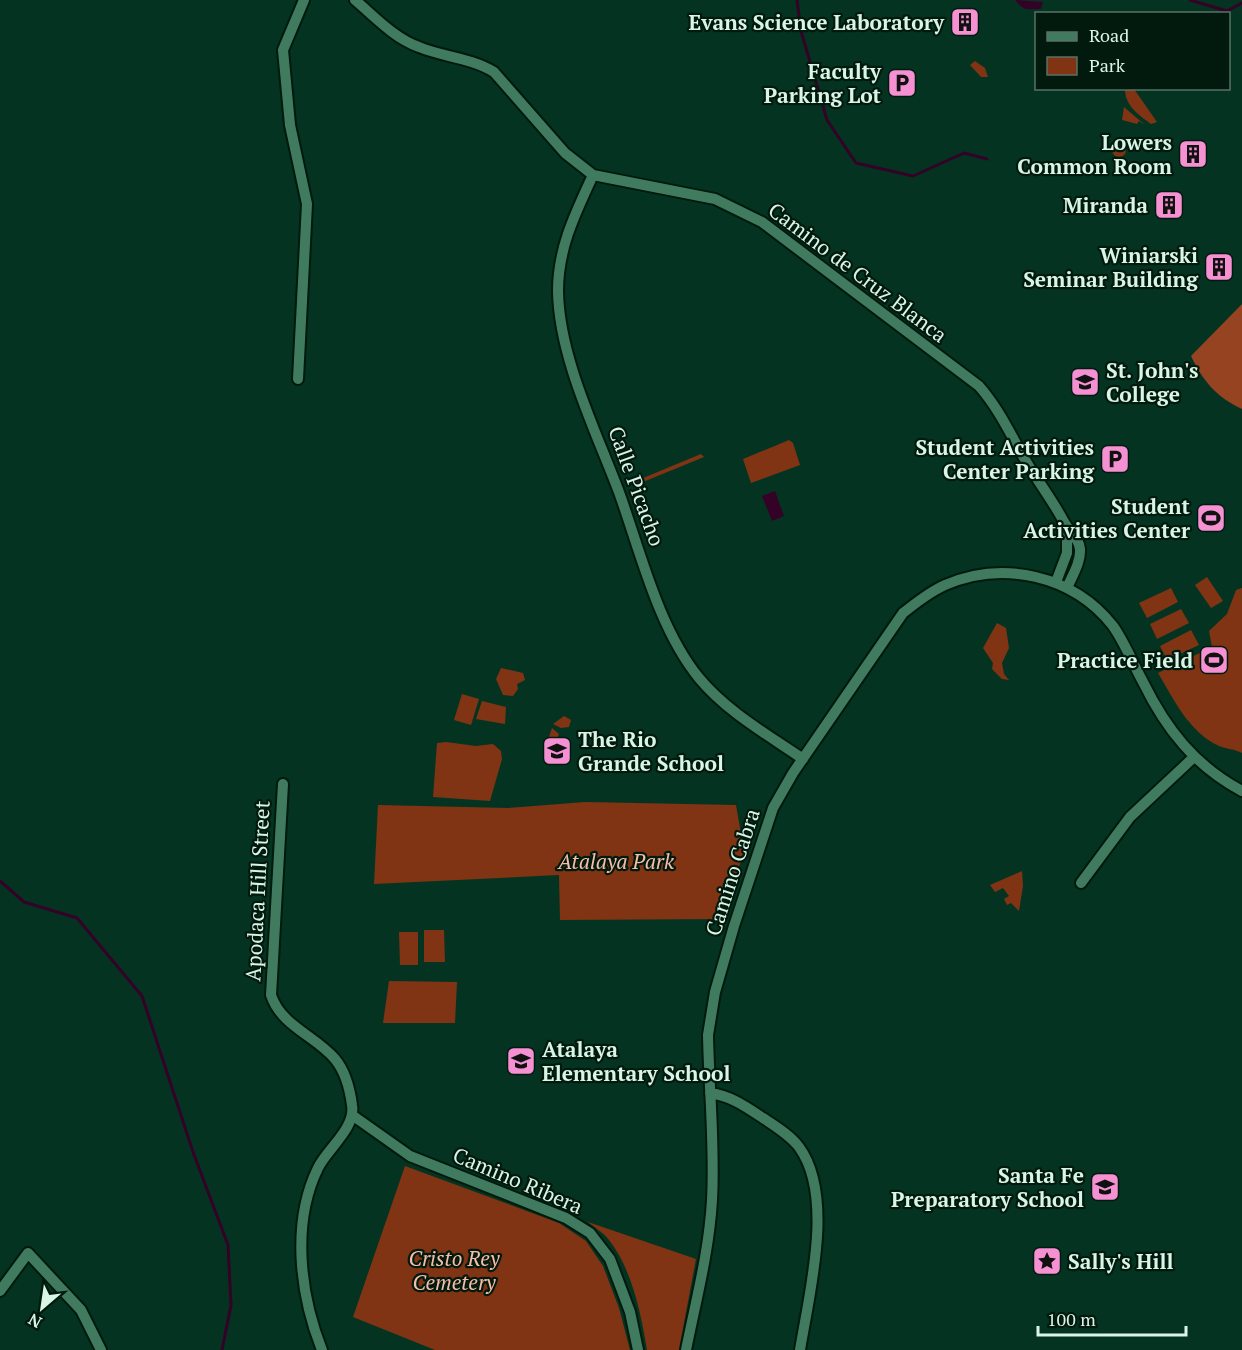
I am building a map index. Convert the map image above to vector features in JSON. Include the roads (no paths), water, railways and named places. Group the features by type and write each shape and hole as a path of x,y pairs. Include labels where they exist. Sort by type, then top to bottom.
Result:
{"street":[{"path":"298,379 307,204 290,124 283,50 304,0"},
{"name":"Camino de Cruz Blanca","path":"355,0 405,41 420,48 478,64 494,72 565,153 593,175 715,199 762,222 979,386 1006,420 1025,460 1052,500 1067,529 1076,537 1080,547 1079,558 1062,585"},
{"name":"Calle Picacho","path":"593,175 564,240 558,275 560,316 574,371 660,604 682,655 708,688 803,759"},
{"name":"Camino Cabra","path":"686,1350 704,1266 712,1202 708,1035 718,981 769,816 803,759 903,614 933,591 963,579 998,572 1024,574 1062,585"},
{"path":"1062,585 1094,606 1113,627 1164,722 1194,757 1213,773 1242,791"},
{"path":"1082,883 1130,817 1194,757"},
{"name":"Apodaca Hill Street","path":"283,784 271,995 282,1014 334,1058 344,1074 352,1103 352,1115"},
{"path":"710,1093 735,1100 781,1130 798,1145 809,1165 816,1200 816,1240 800,1350"},
{"path":"322,1350 315,1330 301,1267 306,1206 319,1166 352,1115"},
{"name":"Camino Ribera","path":"352,1115 410,1156 566,1218 590,1233 610,1259 630,1312 638,1350"},
{"path":"0,1291 28,1253 81,1310 101,1350"}],"waterway":[{"path":"797,0 801,31 827,120 856,163 913,176 964,153 987,159"},
{"path":"1190,0 1227,11 1242,3"},
{"path":"0,881 24,902 77,918 142,996 193,1152 228,1245 231,1305 222,1350"}],"place":[{"name":"Evans Science Laboratory","path":"965,22"},
{"name":"Faculty Parking Lot","path":"902,83"},
{"name":"Lowers Common Room","path":"1193,154"},
{"name":"Miranda","path":"1169,205"},
{"name":"Winiarski Seminar Building","path":"1219,267"},
{"name":"St. John's College","path":"1085,382"},
{"name":"Student Activities Center Parking","path":"1115,459"},
{"name":"Student Activities Center","path":"1211,518"},
{"name":"Practice Field","path":"1214,660"},
{"name":"The Rio Grande School","path":"557,751"},
{"name":"Atalaya Elementary School","path":"521,1061"},
{"name":"Santa Fe Preparatory School","path":"1105,1187"},
{"name":"Sally's Hill","path":"1047,1261"}],"park label":[{"name":"Atalaya Park","path":"616,861"},
{"name":"Cristo Rey Cemetery","path":"454,1270"}]}
